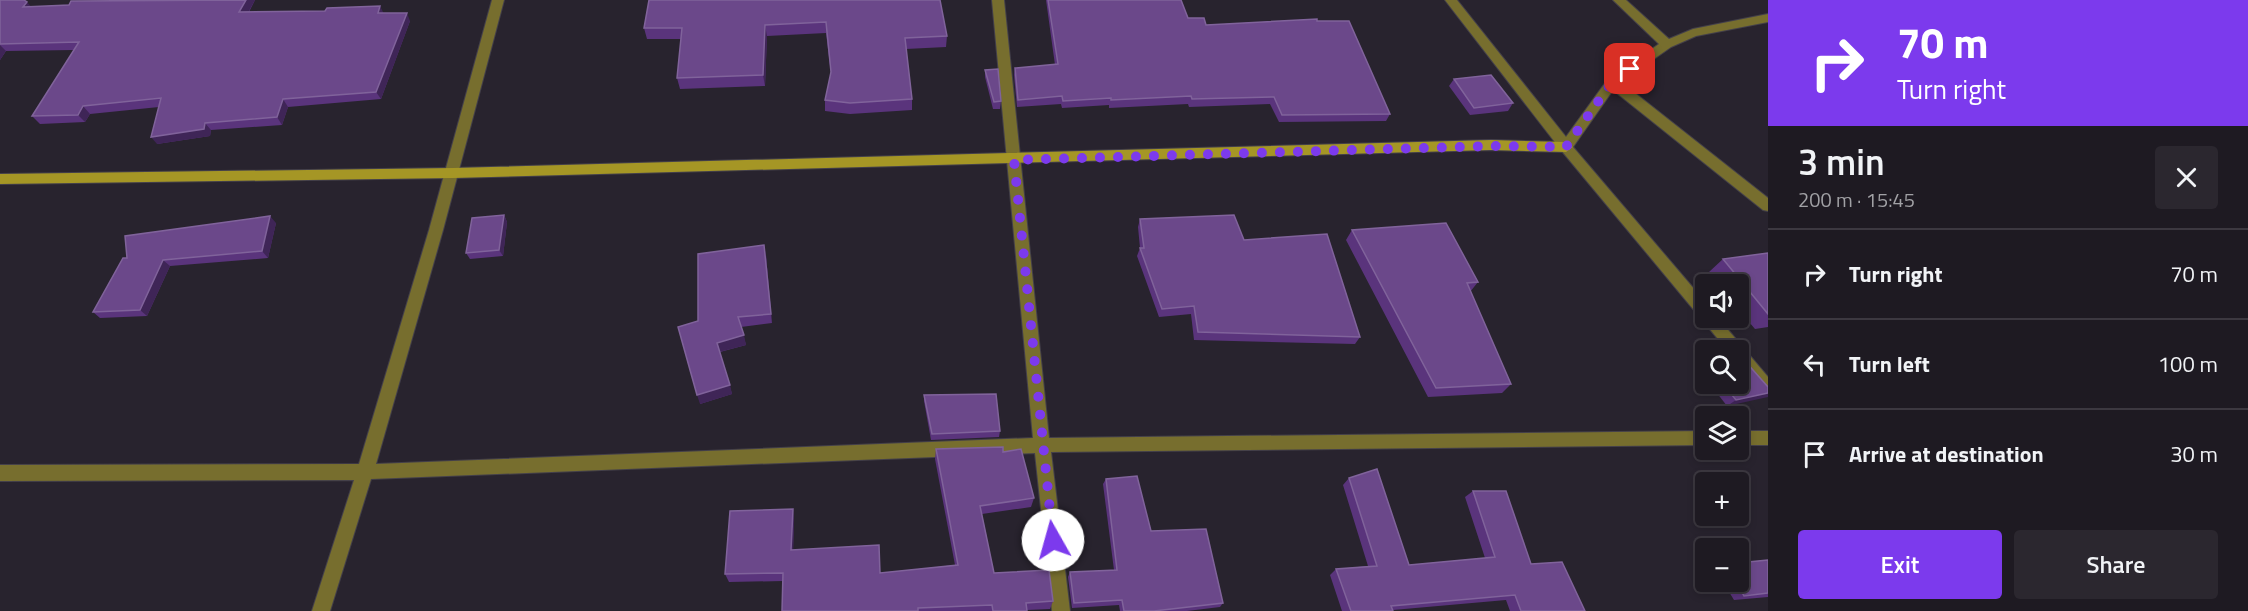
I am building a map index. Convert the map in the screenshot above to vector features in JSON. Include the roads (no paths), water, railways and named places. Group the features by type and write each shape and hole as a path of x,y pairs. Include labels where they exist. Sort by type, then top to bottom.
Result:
{"street":[{"path":"321,611 366,472 453,173 498,0"},
{"path":"998,0 1042,445 1061,611"},
{"path":"1451,0 1566,147 1695,301"},
{"path":"1619,0 1667,44"},
{"path":"1566,147 1612,82 1667,44 1693,33 1768,18"},
{"path":"1612,82 1768,206"},
{"path":"0,179 453,173 1491,146 1566,147"},
{"path":"1718,328 1728,340"},
{"path":"1749,365 1768,388"},
{"path":"0,473 366,472 1042,445 1695,438"},
{"path":"1749,438 1768,438"}]}
